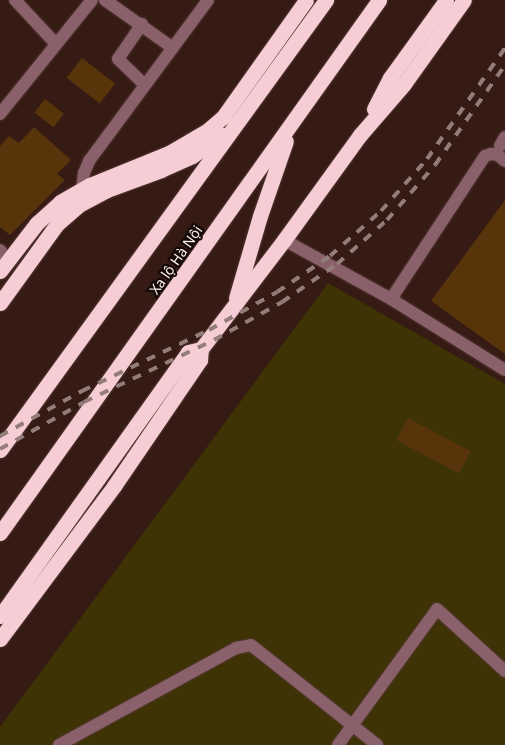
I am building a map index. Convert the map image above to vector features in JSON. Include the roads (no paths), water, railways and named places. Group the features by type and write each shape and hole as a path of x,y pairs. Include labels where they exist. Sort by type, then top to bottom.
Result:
{"highway":[{"path":"2,261 49,210 170,153 208,130 223,117 306,0"},
{"path":"0,450 326,0"},
{"path":"360,135 390,78 446,0"},
{"path":"0,639 200,360 201,349 284,240 360,135 404,84 464,0"},
{"name":"Xa lộ Hà Nội","path":"0,534 378,1"},
{"path":"233,308 260,216 292,123"},
{"path":"0,302 57,224 84,194 107,190 161,170 192,156 232,128"},
{"path":"0,616 188,352 201,349"},
{"path":"65,525 77,534"}],"street":[{"path":"15,0 56,44"},
{"path":"0,114 92,0"},
{"path":"105,0 142,24 173,48"},
{"path":"84,194 84,173 89,161 208,0"},
{"path":"142,24 118,59 145,86"},
{"path":"391,298 485,156 491,154 498,155 505,161"},
{"path":"284,240 391,298 505,370"},
{"path":"340,744 437,609 505,671"},
{"path":"59,745 236,648 251,645 377,745"}],"railway":[{"path":"0,436 82,391 209,330 277,292 330,256 381,211 427,159 505,48"},
{"path":"0,449 84,402 214,340 282,302 337,264 387,220 435,165 505,65"}]}
